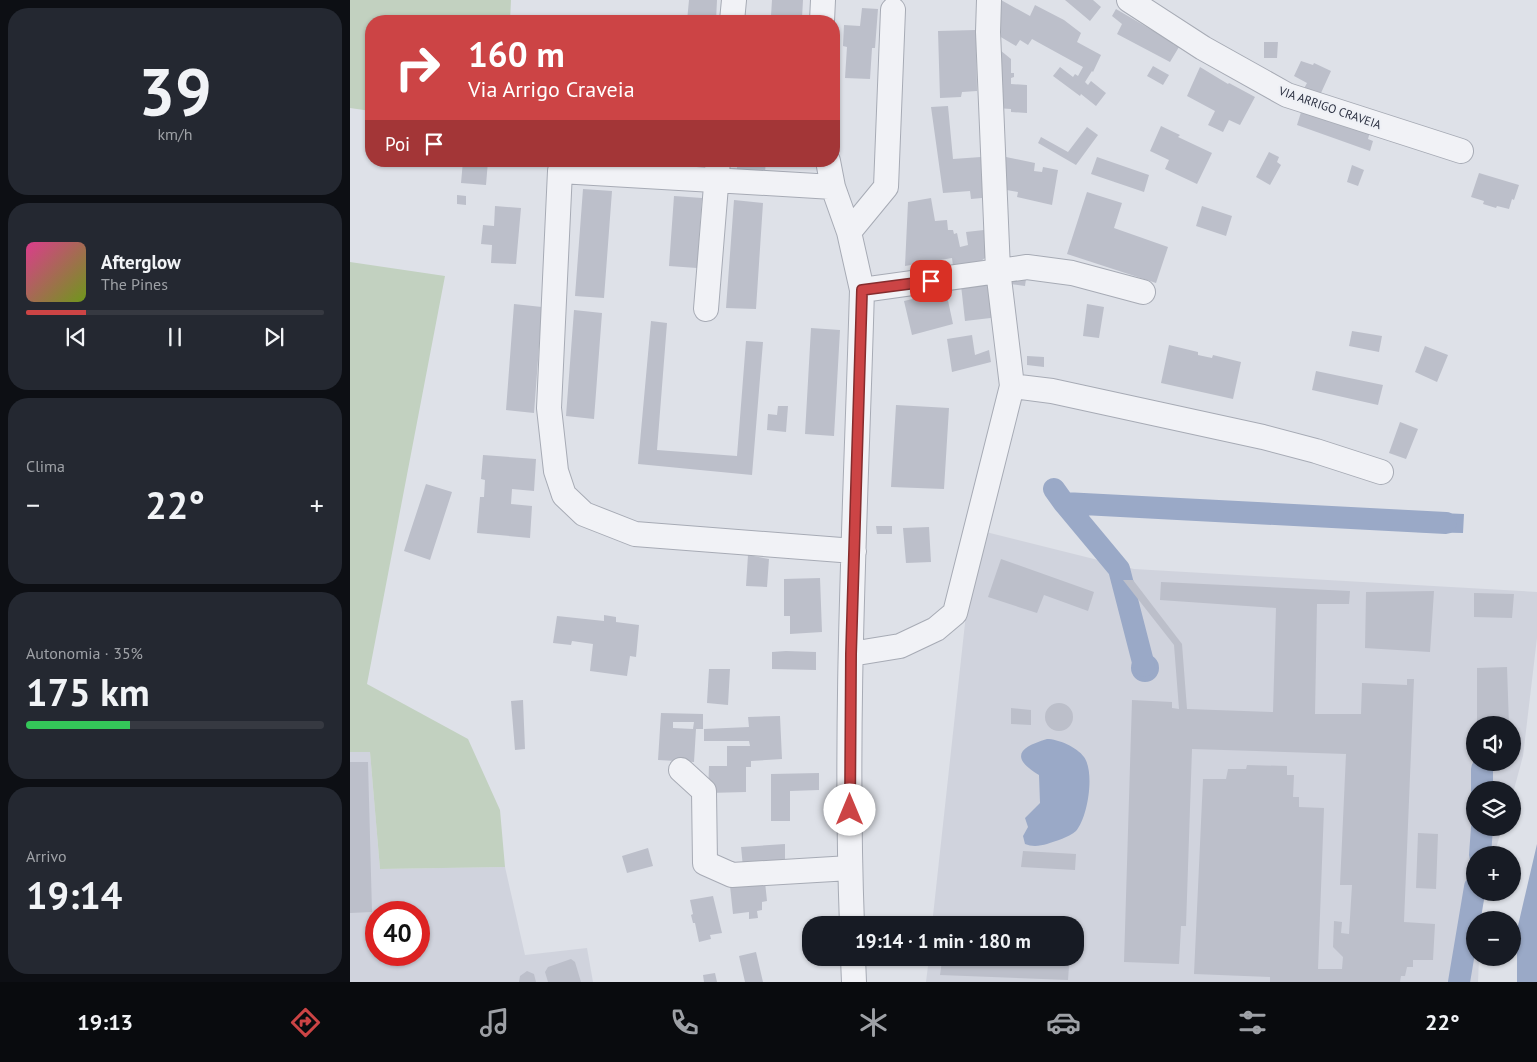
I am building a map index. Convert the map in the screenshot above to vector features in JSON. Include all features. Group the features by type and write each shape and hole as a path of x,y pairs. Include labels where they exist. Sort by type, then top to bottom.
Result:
{"street":[{"path":"733,15 734,0"},
{"path":"822,15 823,0"},
{"path":"851,654 900,646 936,629 955,613 1012,386 998,270 988,32 989,0"},
{"name":"VIA ARRIGO CRAVEIA","path":"1129,0 1203,48 1286,95 1461,150"},
{"path":"849,232 886,187 893,10"},
{"path":"567,167 560,171 549,408 556,471 564,495 584,514 635,534 854,551"},
{"path":"606,167 717,170 833,186"},
{"path":"829,167 833,186 849,232 862,290 851,654 850,868 852,916"},
{"path":"706,309 717,170"},
{"path":"862,290 1027,267 1072,273 1143,292"},
{"path":"1012,386 1052,391 1264,437 1316,450 1380,472"},
{"path":"681,770 704,791 704,863 732,875 850,868"},
{"path":"853,966 854,982"}],"shaded area":[{"path":"986,532 1134,569 1537,592 1537,638 1521,763 1521,716 1466,716 1466,771 1519,771 1516,781 1466,781 1466,836 1500,836 1497,846 1466,846 1466,901 1482,901 1482,911 1466,911 1466,966 1479,966 1478,982 926,982 928,966 1084,966 1084,916 933,916 966,614"},
{"path":"350,752 370,752 380,869 505,867 525,955 587,948 593,982 350,982"}],"green space":[{"path":"350,0 511,0 510,15 365,15 365,110 350,108"},
{"path":"350,262 445,276 367,684 468,739 500,810 505,867 380,869 370,752 350,752"}],"water":[{"path":"1417,512 1464,514 1463,533 1416,532"},
{"path":"1145,654 1155,658 1159,668 1155,678 1145,682 1135,678 1131,668 1135,658"},
{"path":"1047,739 1067,744 1081,753 1089,773 1089,794 1084,816 1076,831 1047,844 1030,846 1025,844 1023,836 1028,827 1025,818 1040,803 1039,775 1030,769 1021,758 1022,753 1030,745"},
{"path":"1537,844 1537,982 1517,982 1517,966 1521,966 1521,913"}],"building":[{"path":"689,0 717,0 716,15 688,15"},
{"path":"772,0 803,0 802,15 771,15"},
{"path":"1001,0 1030,16 1035,5 1064,20 1081,33 1077,42 1101,55 1093,72 1085,82 1088,85 1091,81 1106,93 1096,106 1053,76 1060,67 1073,77 1075,74 1078,76 1083,67 1032,39 1028,45 1020,40 1016,46 999,36"},
{"path":"1065,0 1093,0 1101,7 1090,21"},
{"path":"862,8 878,9 875,48 872,48 870,79 845,78 847,47 843,46 844,25 860,26"},
{"path":"1116,9 1179,47 1170,62 1117,34 1122,24 1112,16"},
{"path":"976,30 977,91 962,92 961,97 940,98 938,31"},
{"path":"1264,42 1278,42 1277,58 1264,58"},
{"path":"995,46 1011,59 1011,73 1014,73 1014,77 1011,78 1011,84 1027,85 1027,113 1011,112 1011,109 996,108"},
{"path":"1301,61 1313,65 1314,63 1331,71 1316,104 1300,96 1307,83 1294,76"},
{"path":"1153,66 1169,75 1163,85 1147,76"},
{"path":"1200,67 1228,84 1255,97 1240,125 1229,120 1223,132 1208,125 1215,111 1187,96"},
{"path":"948,106 953,159 981,157 982,198 971,199 970,191 943,193 931,107"},
{"path":"1302,109 1370,132 1368,139 1373,141 1370,151 1297,125"},
{"path":"1161,126 1180,135 1178,137 1212,153 1197,184 1165,169 1169,160 1150,151"},
{"path":"1087,127 1098,135 1076,165 1038,143 1041,137 1068,152"},
{"path":"1269,152 1279,157 1277,162 1281,165 1270,185 1256,177"},
{"path":"1006,157 1035,163 1034,171 1042,172 1043,167 1058,170 1052,205 1017,197 1018,192 1001,189"},
{"path":"1097,157 1149,175 1144,192 1091,174"},
{"path":"1352,165 1364,170 1358,186 1347,182"},
{"path":"462,167 488,167 486,185 461,183"},
{"path":"737,167 765,167 765,172 737,170"},
{"path":"1479,173 1519,185 1509,209 1483,204 1484,201 1471,197"},
{"path":"583,189 612,191 604,298 575,296"},
{"path":"1087,192 1122,203 1114,228 1168,247 1156,283 1067,254"},
{"path":"457,195 466,196 466,205 457,204"},
{"path":"674,196 702,198 697,268 669,266"},
{"path":"931,198 935,221 947,220 948,230 953,230 954,234 957,233 960,247 968,245 966,232 984,230 989,255 981,261 953,266 952,258 905,266 908,202"},
{"path":"734,200 763,203 756,309 726,308"},
{"path":"495,206 521,208 516,264 491,263 492,245 481,244 483,225 494,226"},
{"path":"1202,206 1232,216 1226,236 1196,226"},
{"path":"1011,277 1026,279 1025,286 1010,284"},
{"path":"994,281 999,317 965,321 961,285"},
{"path":"946,291 953,324 912,335 904,301"},
{"path":"514,304 542,307 534,413 506,410"},
{"path":"1087,304 1104,307 1099,338 1083,336"},
{"path":"574,310 602,313 594,419 566,416"},
{"path":"651,321 667,323 657,450 737,456 746,341 763,342 752,475 638,464"},
{"path":"811,328 840,330 834,436 805,434"},
{"path":"1352,331 1382,336 1379,352 1349,346"},
{"path":"972,335 975,355 989,350 991,362 952,372 947,339"},
{"path":"1169,345 1198,352 1198,355 1212,358 1213,355 1241,362 1233,399 1161,383"},
{"path":"1425,346 1448,355 1437,382 1415,372"},
{"path":"1027,356 1044,357 1044,367 1027,365"},
{"path":"1316,371 1383,385 1378,405 1312,390"},
{"path":"896,405 949,408 944,489 891,487"},
{"path":"778,406 788,406 786,432 767,430 768,414 777,415"},
{"path":"1400,422 1418,429 1406,459 1389,453"},
{"path":"483,455 536,459 534,491 512,489 511,504 532,506 530,538 477,533 480,497 484,497 485,480 481,479"},
{"path":"426,484 452,492 430,560 404,551"},
{"path":"876,526 892,526 892,534 877,534"},
{"path":"929,527 931,562 906,563 903,528"},
{"path":"748,555 769,559 767,587 746,586"},
{"path":"1001,559 1094,592 1088,611 1044,595 1037,613 988,597"},
{"path":"820,578 822,632 790,634 790,616 784,616 784,579"},
{"path":"1123,580 1133,580 1182,644 1187,709 1273,712 1276,608 1160,600 1161,582 1350,591 1349,604 1317,604 1315,714 1361,714 1362,683 1407,685 1407,679 1414,679 1404,922 1435,924 1433,960 1413,960 1413,967 1407,967 1405,976 1401,976 1400,982 1270,982 1270,977 1194,974 1203,779 1226,779 1228,769 1246,769 1247,765 1287,766 1287,775 1294,775 1293,797 1299,797 1299,807 1324,808 1318,969 1342,969 1343,957 1333,947 1334,921 1342,922 1341,933 1349,934 1352,885 1340,885 1346,754 1192,749 1186,926 1181,926 1179,964 1124,962 1132,700 1172,702 1172,708 1179,709 1174,645"},
{"path":"1434,591 1430,652 1365,648 1366,592"},
{"path":"1474,593 1514,594 1512,618 1474,617"},
{"path":"604,615 616,617 616,622 639,625 636,657 630,656 627,676 590,671 593,644 572,641 571,645 553,643 557,616 604,621"},
{"path":"772,652 816,652 816,670 772,669"},
{"path":"1507,667 1509,716 1477,716 1477,668"},
{"path":"709,669 730,669 728,705 707,703"},
{"path":"523,700 525,749 515,750 511,701"},
{"path":"1059,703 1069,707 1073,717 1069,727 1059,731 1049,727 1045,717 1049,707"},
{"path":"1011,708 1031,710 1031,725 1011,724"},
{"path":"661,713 703,714 703,729 696,729 694,762 658,760","holes":["673,722 694,722 693,729 673,728"]},
{"path":"780,716 782,759 751,761 751,767 746,767 746,792 708,793 709,766 727,766 727,746 750,746 749,741 704,741 704,729 749,727 748,717"},
{"path":"350,762 368,762 372,901 365,901 365,912 350,913"},
{"path":"819,773 819,790 790,791 790,821 771,821 771,774"},
{"path":"1418,833 1438,834 1436,889 1416,888"},
{"path":"785,844 785,864 743,867 741,847"},
{"path":"648,848 653,866 627,873 622,856"},
{"path":"1023,851 1076,854 1075,870 1021,867"},
{"path":"765,882 767,901 762,902 762,910 757,911 758,918 749,919 749,912 733,914 730,886"},
{"path":"713,896 722,933 710,935 711,939 699,942 695,923 693,923 691,915 693,914 690,900"},
{"path":"756,952 763,982 745,982 739,956"},
{"path":"571,959 575,962 581,982 548,982 545,972 548,967"},
{"path":"941,966 1069,966 1068,980 940,975"},
{"path":"527,971 534,974 536,982 519,982 520,976"},
{"path":"715,973 717,982 704,982 703,975"}],"waterway":[{"path":"1054,489 1064,503 1446,523"},
{"path":"1064,503 1119,569 1144,666"},
{"path":"1482,771 1482,781"},
{"path":"1481,836 1481,846"},
{"path":"1459,982 1473,901"}],"route":[{"path":"850,810 851,654 862,290 931,281"}]}
